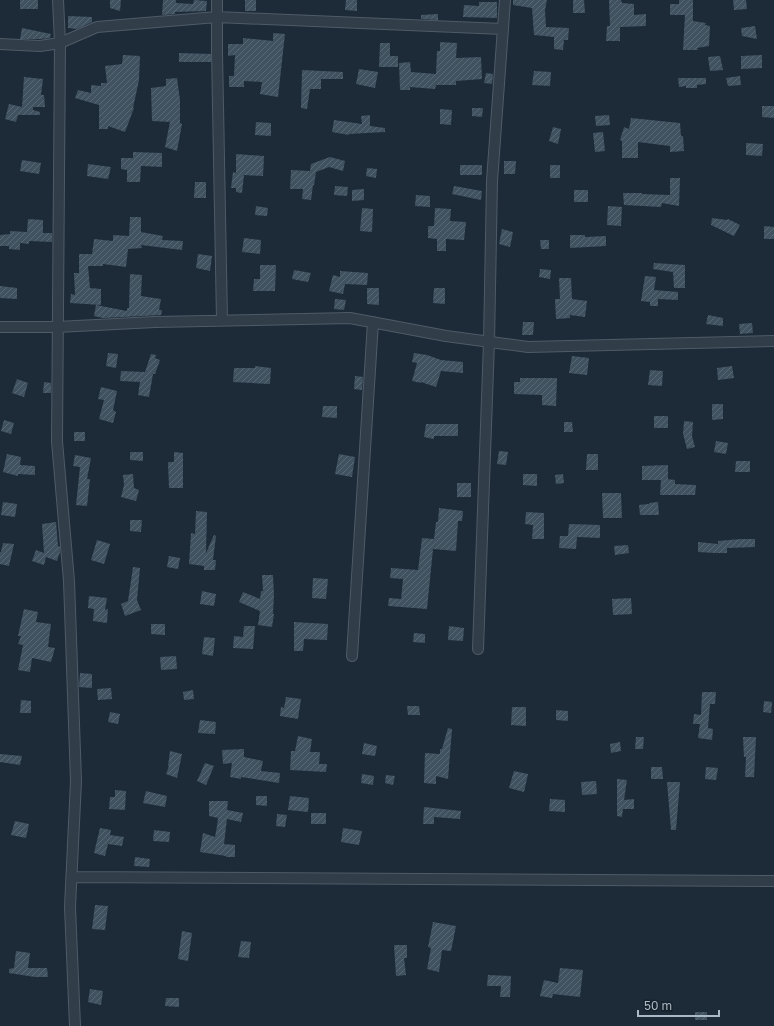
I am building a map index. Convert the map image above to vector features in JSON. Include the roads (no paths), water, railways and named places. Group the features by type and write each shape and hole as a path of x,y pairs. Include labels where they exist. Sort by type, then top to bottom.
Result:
{"street":[{"path":"58,0 60,43 57,441 69,582 76,781 70,907 75,1026"},
{"path":"217,0 222,320"},
{"path":"478,650 489,342 492,181 505,0"},
{"path":"0,44 25,46 60,43 97,28 217,17 503,29"},
{"path":"0,327 222,320 350,318 446,336 528,347 774,341"},
{"path":"352,656 373,322"},
{"path":"72,877 774,881"}]}
